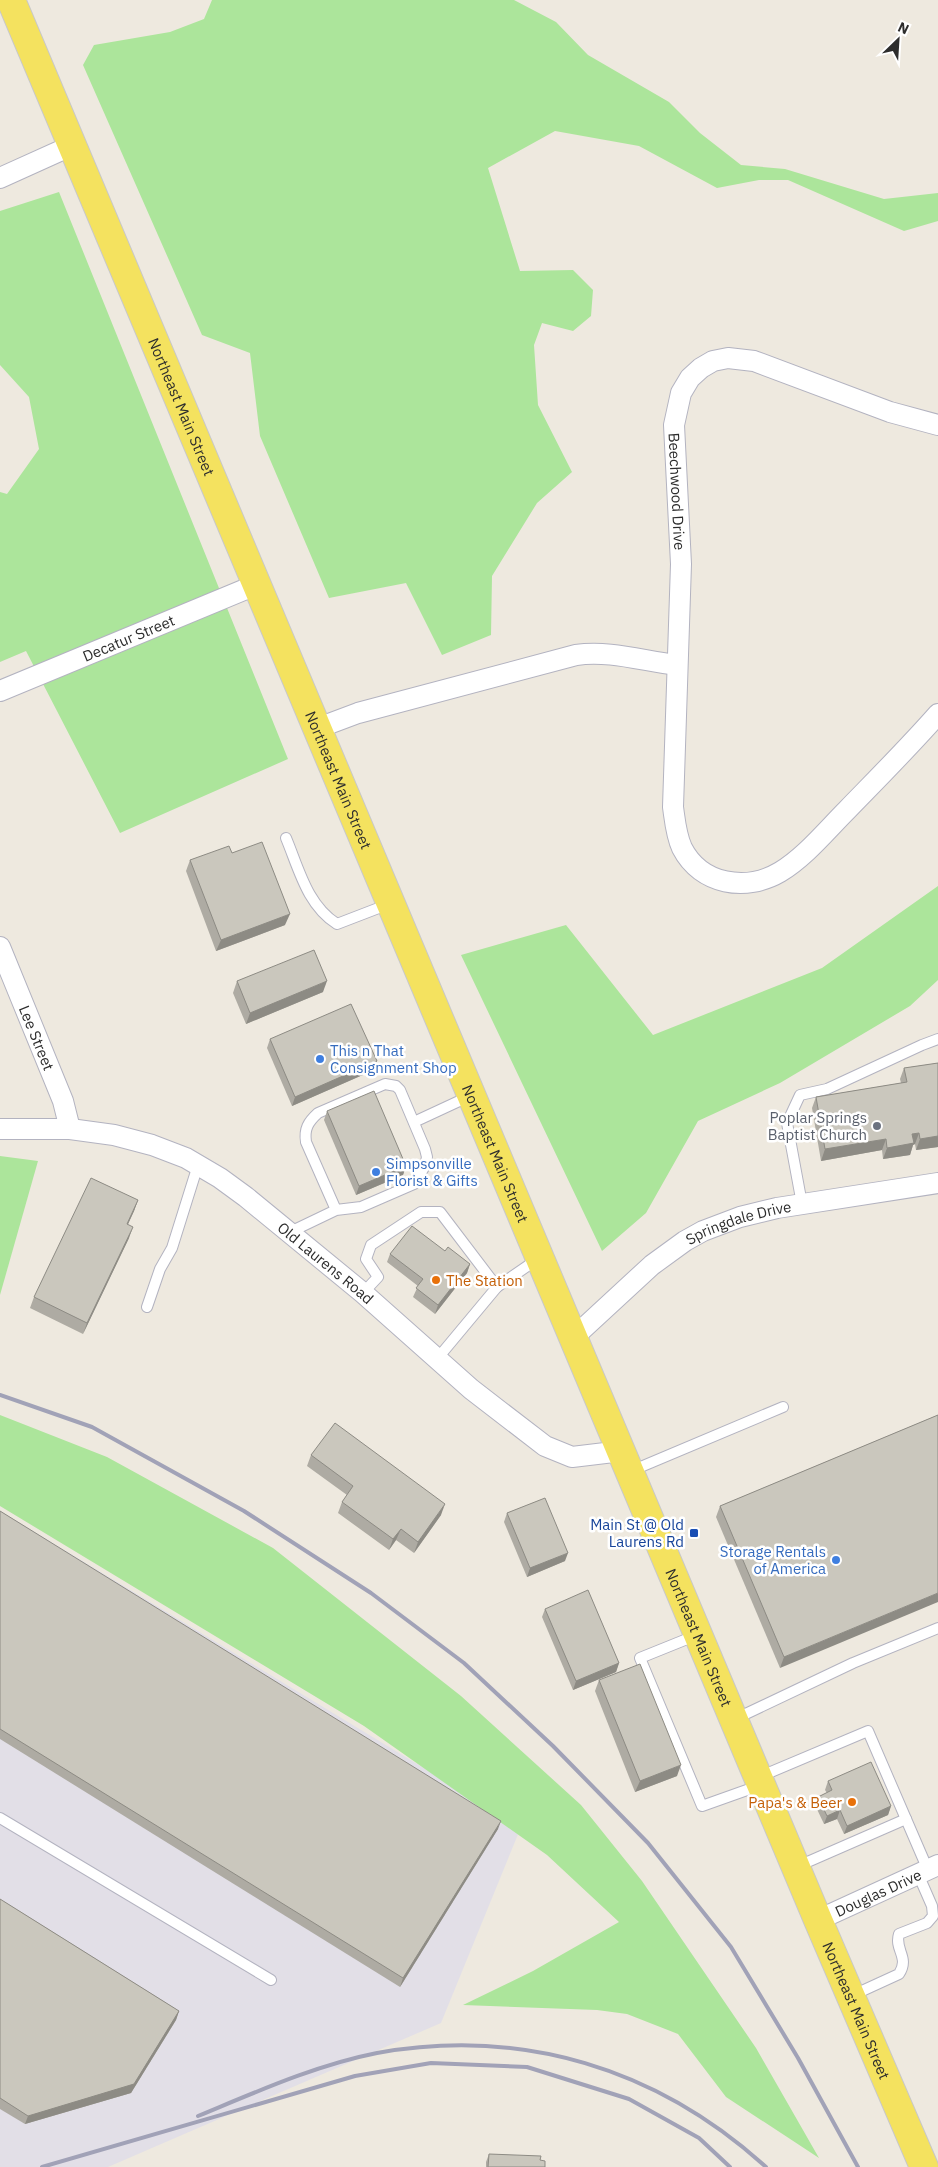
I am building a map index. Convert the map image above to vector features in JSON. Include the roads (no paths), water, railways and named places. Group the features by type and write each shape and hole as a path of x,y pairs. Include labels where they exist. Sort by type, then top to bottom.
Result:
{"main road":[{"name":"Northeast Main Street","path":"11,0 258,584 795,1867 924,2167"}],"street":[{"path":"0,178 73,145"},
{"name":"Beechwood Drive","path":"938,425 890,412 754,361 728,358 713,361 701,368 690,378 682,393 674,425 681,564 673,807 676,831 688,857 697,867 715,879 737,884 754,883 773,876 798,859 920,735 938,714"},
{"name":"Decatur Street","path":"0,691 258,584"},
{"path":"318,728 358,713 576,655 589,653 612,654 677,665"},
{"name":"Lee Street","path":"0,947 64,1101 70,1129"},
{"name":"Old Laurens Road","path":"0,1129 70,1129 114,1135 152,1145 198,1166 226,1183 363,1292 497,1411 545,1446 572,1456 626,1461"},
{"name":"Springdale Drive","path":"574,1337 652,1265 685,1240 703,1231 740,1217 802,1204 938,1183"},
{"name":"Douglas Drive","path":"818,1920 928,1870"}],"lane":[{"path":"286,838 311,899 325,917 337,924 390,903"},
{"path":"802,1204 788,1123 800,1095 827,1089 922,1044 938,1039"},
{"path":"288,1233 336,1210 361,1207 414,1184 422,1175 427,1157 414,1122 400,1090 396,1086 385,1084 318,1113 310,1120 305,1132 306,1142 336,1210"},
{"path":"414,1122 471,1096"},
{"path":"147,1307 160,1269 172,1248 198,1166"},
{"path":"363,1292 378,1277 366,1259 371,1245 421,1212 440,1212 497,1287"},
{"path":"437,1359 497,1287 540,1257"},
{"path":"626,1461 783,1407"},
{"path":"734,1719 853,1663 938,1628"},
{"path":"698,1634 640,1658 702,1806 868,1731 928,1870 933,1916 927,1923 899,1934 897,1940 904,1967 899,1974 850,1997"},
{"path":"0,1818 271,1980"},
{"path":"795,1867 906,1819"}],"railway":[{"path":"0,1395 92,1427 244,1511 371,1593 464,1663 553,1746 648,1843 731,1947 798,2058 858,2167"},
{"path":"198,2116 286,2080 354,2058 431,2046 484,2046 535,2052 585,2063 633,2081 680,2104 724,2133 766,2167"},
{"path":"42,2167 355,2076 431,2063 527,2067 629,2099 699,2138 730,2167"}],"place":[{"name":"This n That Consignment Shop","path":"320,1059"},
{"name":"Poplar Springs Baptist Church","path":"877,1126"},
{"name":"Simpsonville Florist & Gifts","path":"376,1172"},
{"name":"The Station","path":"436,1280"},
{"name":"Main St @ Old Laurens Rd","path":"694,1533"},
{"name":"Storage Rentals of America","path":"836,1560"},
{"name":"Papa's & Beer","path":"852,1802"}]}
